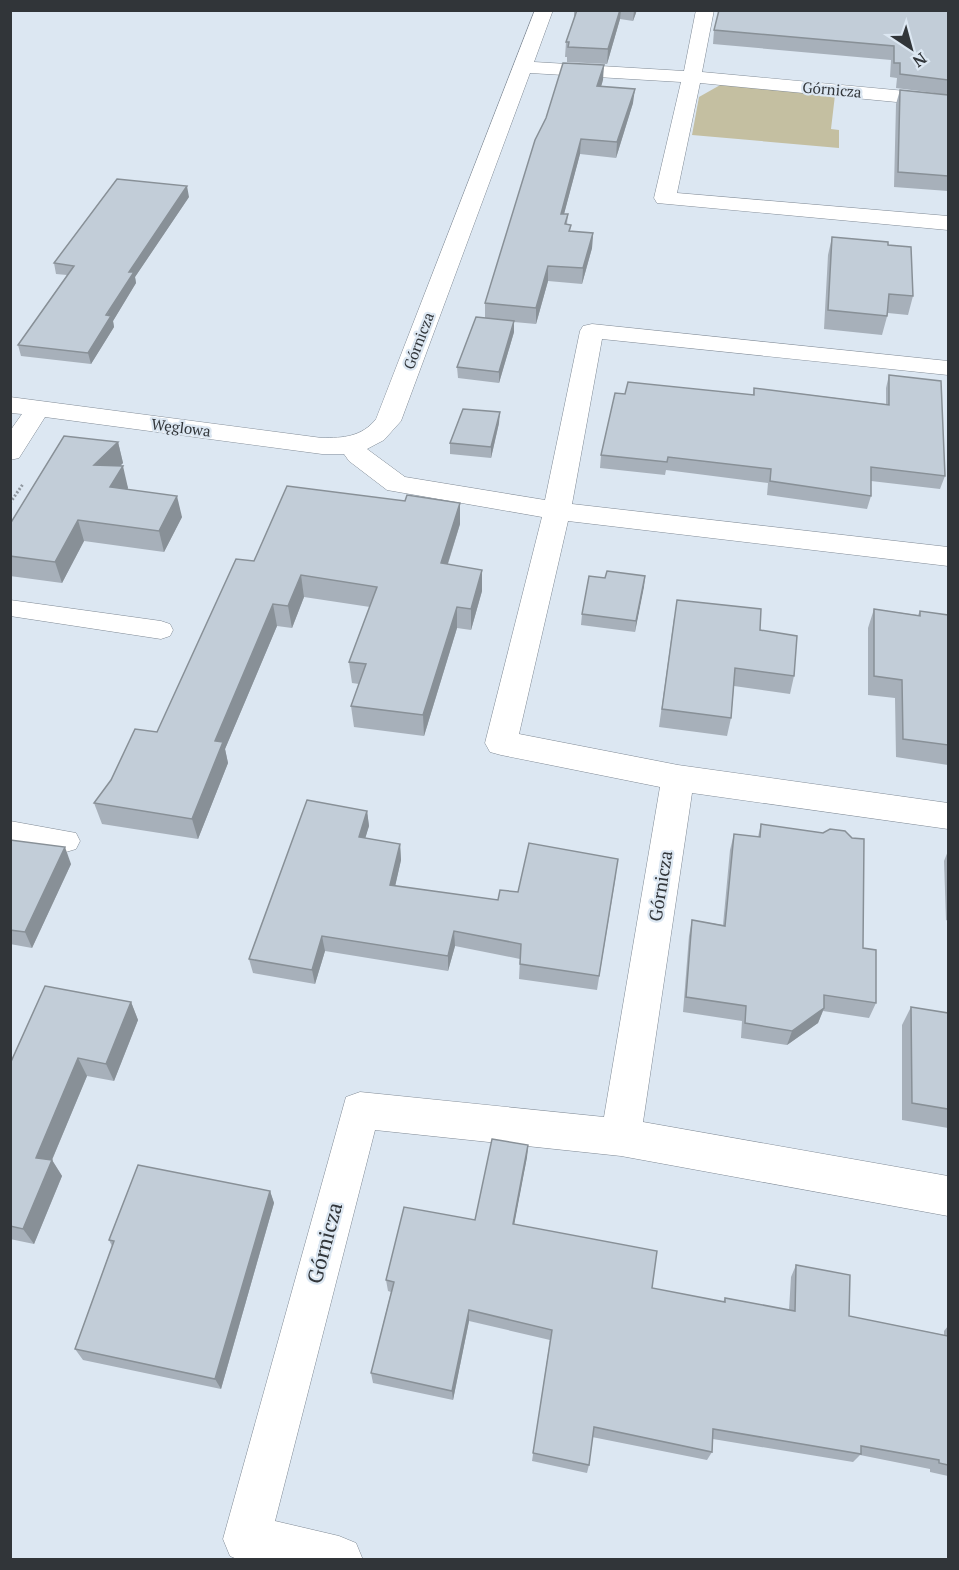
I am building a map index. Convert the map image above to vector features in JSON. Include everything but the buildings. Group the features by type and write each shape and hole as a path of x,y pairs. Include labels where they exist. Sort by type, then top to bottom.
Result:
{"street":[{"name":"Górnicza","path":"351,445 376,435 388,421 544,10"},
{"path":"705,10 665,198 948,223"},
{"name":"Górnicza","path":"522,67 692,78 948,101"},
{"path":"948,368 592,331 556,511 501,743 678,778 948,816"},
{"name":"Węglowa","path":"10,405 322,446 351,445"},
{"path":"10,452 38,409"},
{"path":"351,445 358,455 397,484 556,511 948,557"},
{"name":"Górnicza","path":"621,1137 678,778"},
{"name":"Górnicza","path":"339,1560 247,1539 360,1110 621,1137 948,1196"}],"lane":[{"path":"10,608 161,630"},
{"path":"10,832 66,841"}],"shaded area":[{"path":"722,84 835,95 831,129 839,130 839,148 692,135 699,97"}]}
